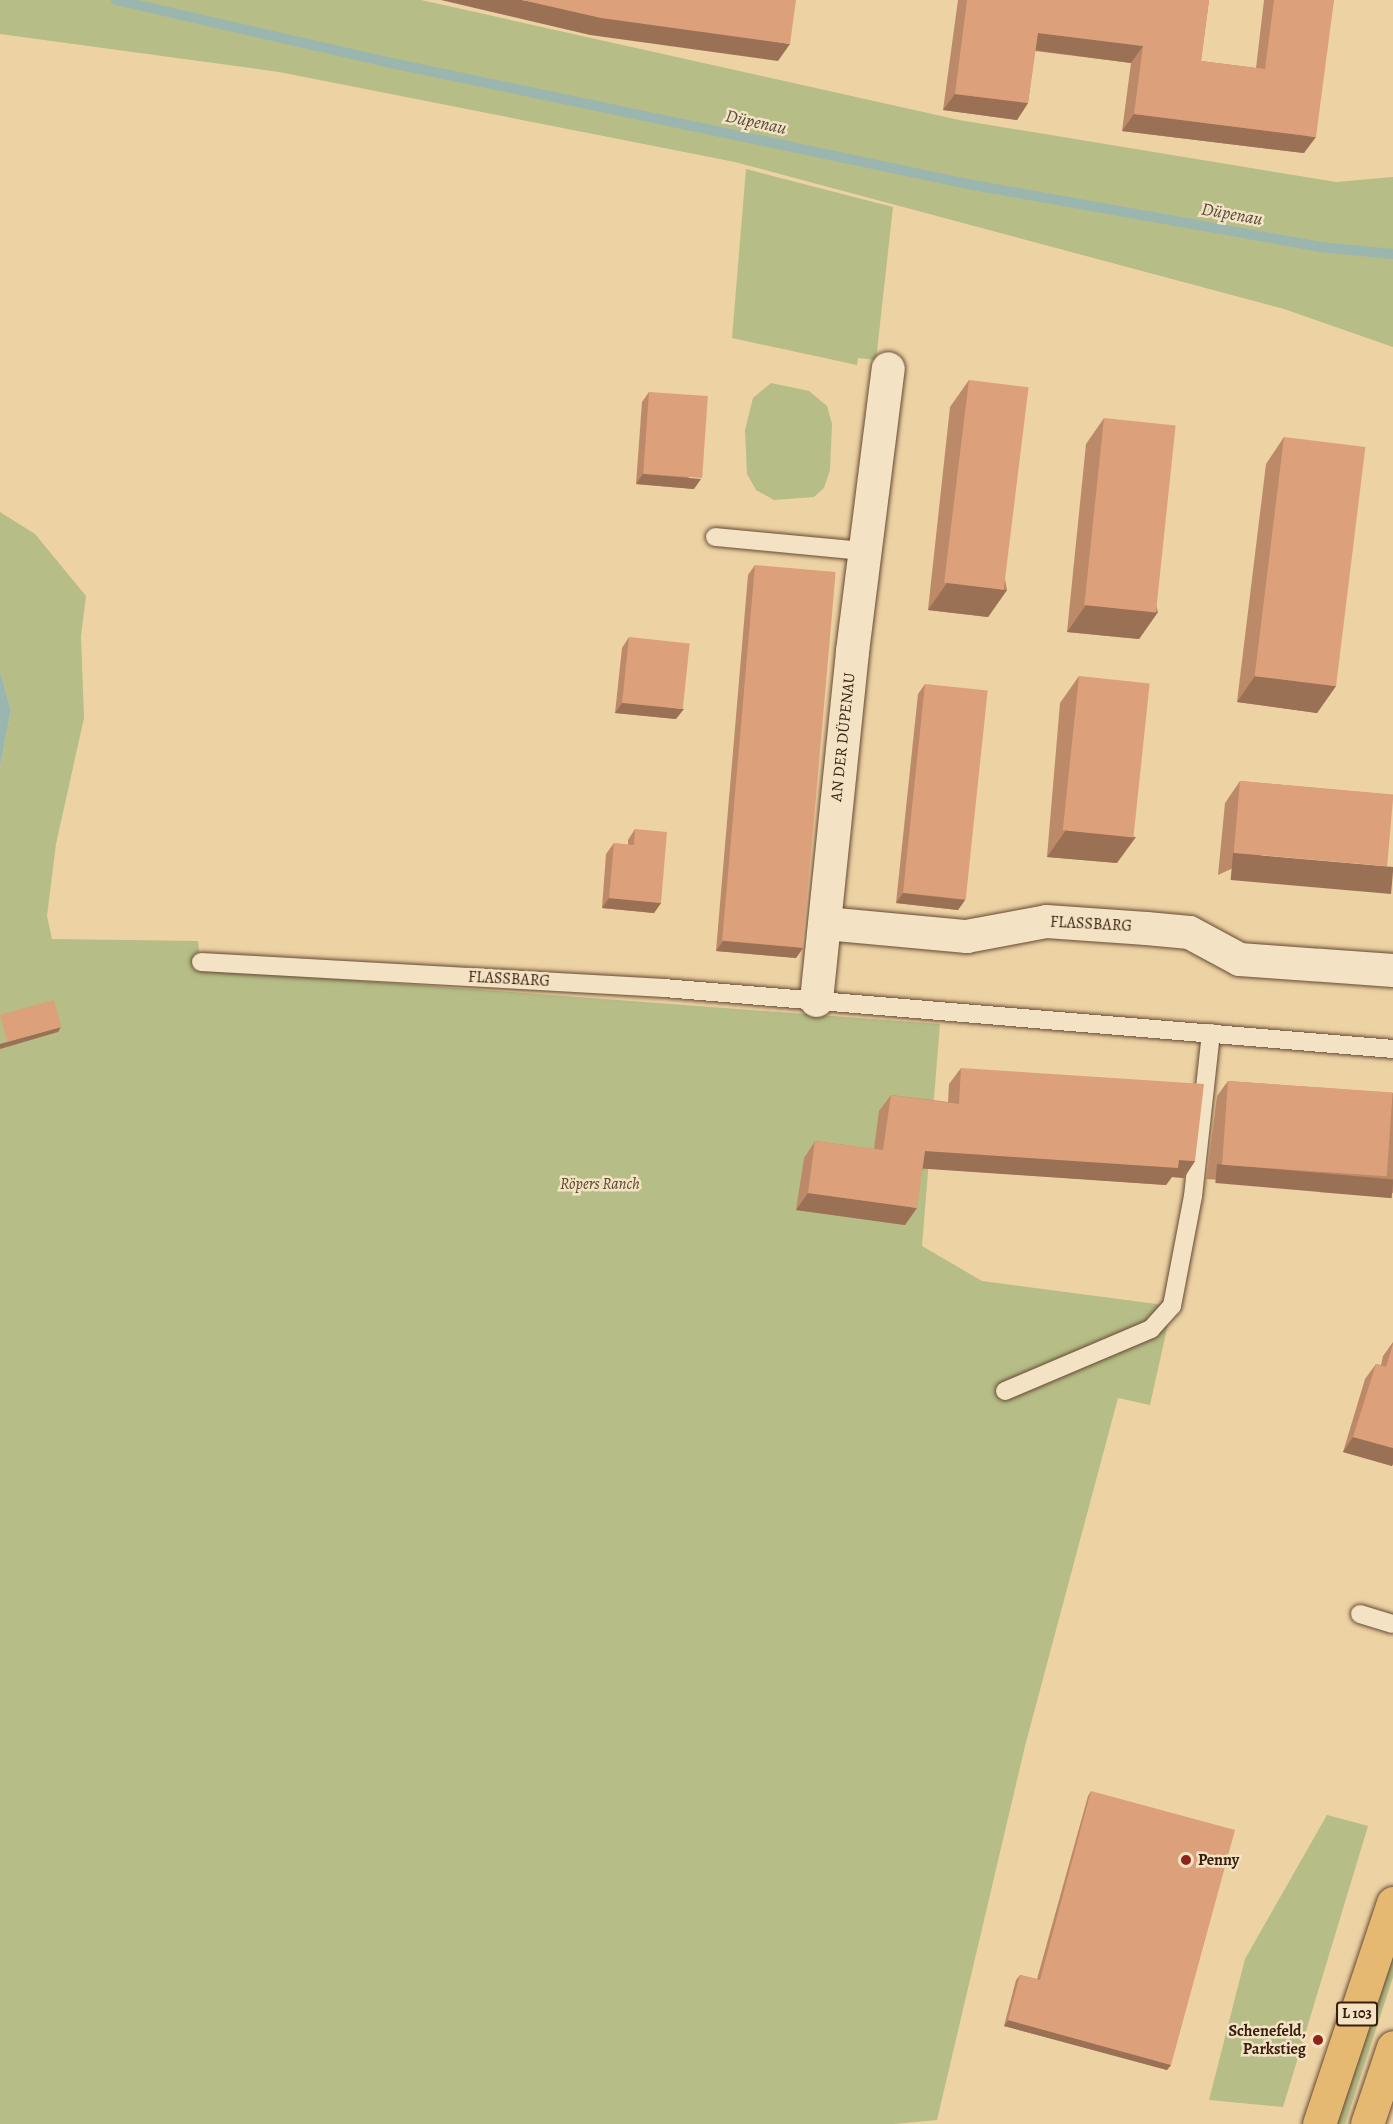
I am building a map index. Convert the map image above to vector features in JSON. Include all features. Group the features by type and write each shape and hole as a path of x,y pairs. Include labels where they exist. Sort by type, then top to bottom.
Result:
{"main road":[{"name":"L 103","path":"1319,2124 1393,1903"},
{"path":"1366,2124 1393,2047"}],"street":[{"name":"AN DER DÜPENAU","path":"825,923 864,551 888,368"},
{"name":"FLASSBARG","path":"825,923 966,936 1046,921 1146,928 1189,932 1239,959 1393,970"},
{"path":"816,1000 825,923"}],"lane":[{"path":"715,537 864,551"},
{"name":"FLASSBARG","path":"201,962 816,1000 1393,1049"},
{"path":"1005,1391 1151,1329 1172,1306 1193,1196 1210,1033"},
{"path":"1360,1614 1393,1624"}],"green space":[{"path":"0,0 421,0 959,120 1336,182 1393,177 1393,347 1284,309 735,162 279,72 0,34"},
{"path":"746,169 893,207 876,360 858,358 857,365 732,338"},
{"path":"771,383 809,391 827,406 832,424 830,470 824,488 814,497 774,500 756,490 747,474 745,430 753,398"},
{"name":"Röpers Ranch","path":"0,512 35,534 86,596 81,636 84,718 56,844 47,916 52,939 198,941 201,969 940,1024 922,1246 982,1281 1172,1306 1150,1405 1118,1398 1025,1746 937,2120 894,2124 0,2124 0,767 11,710 0,671"},
{"path":"1327,1815 1368,1826 1283,2107 1209,2100 1245,1959"},
{"path":"1393,1939 1393,1977 1345,2124 1334,2124"}],"water":[{"path":"0,671 11,710 0,767"}],"building":[{"path":"522,0 796,0 790,44 601,18"},
{"path":"967,0 1209,0 1201,61 1265,69 1274,0 1334,0 1316,137 1134,114 1143,46 1038,33 1028,103 955,94"},
{"path":"969,380 1029,387 1004,590 944,582"},
{"path":"649,392 708,396 702,478 643,474"},
{"path":"1104,418 1176,426 1156,612 1084,605"},
{"path":"1284,437 1365,447 1336,686 1255,676"},
{"path":"755,565 836,572 803,948 722,941"},
{"path":"629,637 690,643 683,709 622,703"},
{"path":"1079,676 1150,683 1133,838 1063,830"},
{"path":"925,684 988,691 966,899 903,893"},
{"path":"1240,781 1393,794 1387,866 1234,853"},
{"path":"635,829 667,832 661,903 609,898 614,843 634,845"},
{"path":"54,1000 61,1027 7,1042 0,1014"},
{"path":"961,1068 1204,1084 1195,1161 1179,1160 1178,1168 925,1151 917,1208 808,1193 815,1141 883,1150 891,1095 959,1104"},
{"path":"1228,1081 1393,1093 1387,1176 1222,1165"},
{"path":"1393,1344 1393,1448 1353,1437 1376,1364 1386,1367"},
{"path":"1091,1791 1235,1830 1171,2065 1008,2020 1020,1975 1040,1980"}],"waterway":[{"name":"Düpenau","path":"116,0 382,61 973,185 1320,247 1393,254"}],"place":[{"name":"Penny","path":"1186,1860"},
{"name":"Schenefeld, Parkstieg","path":"1318,2040"}]}
